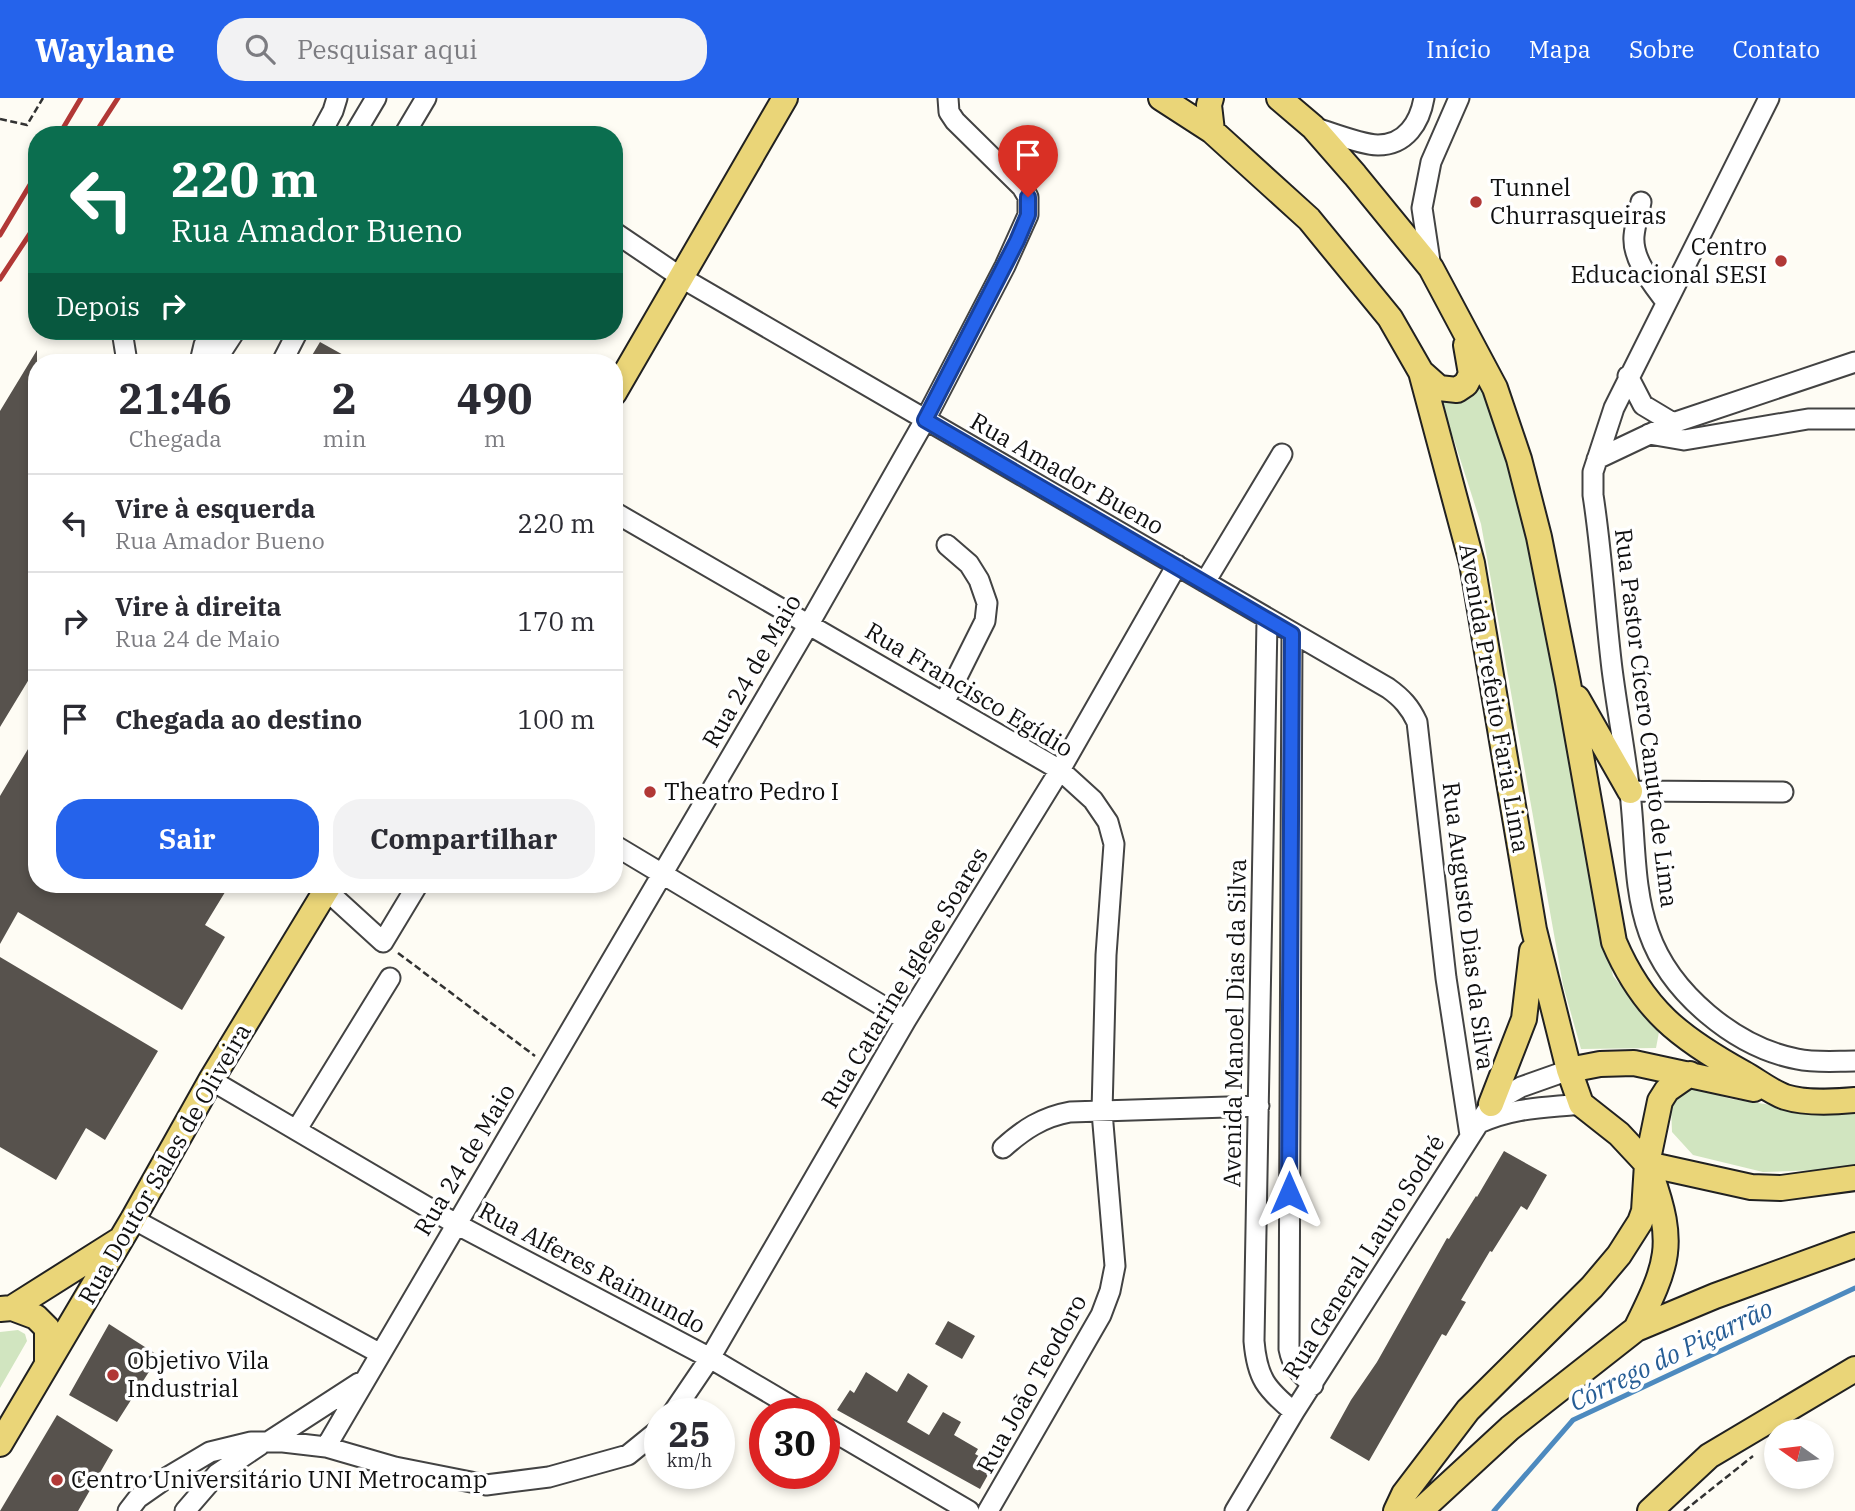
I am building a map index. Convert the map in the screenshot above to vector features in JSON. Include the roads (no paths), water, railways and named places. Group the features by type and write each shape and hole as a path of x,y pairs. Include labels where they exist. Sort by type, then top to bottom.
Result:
{"main road":[{"path":"623,378 785,98"},
{"name":"Avenida Prefeito Faria Lima","path":"1161,98 1212,131 1308,219 1390,318 1421,372 1472,563 1534,930 1569,1070 1581,1104"},
{"path":"1211,98 1209,105 1212,131"},
{"path":"1279,98 1312,127 1355,175 1431,268 1495,388 1519,459 1539,537 1614,942 1626,969 1640,992 1660,1016 1688,1041 1785,1097"},
{"path":"1421,372 1439,388 1457,390 1466,384 1471,374 1463,327"},
{"path":"1568,683 1630,791"},
{"name":"Rua Doutor Sales de Oliveira","path":"1,1441 127,1229 211,1080 324,893"},
{"path":"1480,1121 1524,1019 1534,930"},
{"path":"1569,1070 1600,1064 1634,1063 1785,1097 1825,1101 1855,1100"},
{"path":"1396,1511 1404,1494 1468,1410 1592,1287 1619,1255 1644,1211 1647,1164 1660,1101 1667,1090 1690,1074"},
{"path":"1581,1104 1619,1134 1647,1164 1662,1208 1666,1227 1666,1250 1659,1282 1636,1329"},
{"path":"1647,1164 1751,1187 1781,1188 1855,1178"},
{"path":"6,1309 127,1229"},
{"path":"1421,1510 1510,1428 1636,1329 1714,1296 1855,1245"},
{"path":"6,1309 36,1317 47,1328 47,1366"},
{"path":"1650,1511 1709,1455 1855,1369"}],"street":[{"path":"325,126 337,98"},
{"path":"359,126 376,98"},
{"path":"409,126 426,98"},
{"name":"Rua 24 de Maio","path":"326,1447 809,624 925,420 1005,266 1028,215 1028,197 1022,187 955,121 949,113 948,98"},
{"path":"1312,127 1377,145 1395,142 1409,134 1422,114 1424,98"},
{"path":"1431,268 1422,208 1431,162 1459,98"},
{"name":"Rua Pastor Cícero Canuto de Lima","path":"1769,98 1628,376 1592,472 1592,495 1642,904 1649,933 1662,960 1686,993 1703,1011 1726,1028 1771,1052 1798,1060 1855,1061"},
{"path":"1641,202 1633,238 1637,253 1666,302"},
{"name":"Rua Amador Bueno","path":"623,238 682,278 1388,688 1412,710 1417,722"},
{"path":"1597,459 1673,423 1855,362"},
{"path":"1628,376 1643,405 1673,423"},
{"path":"1614,408 1644,436 1684,440 1808,419 1855,419"},
{"path":"1205,582 1282,454"},
{"name":"Rua Francisco Egídio","path":"623,517 1060,770 1093,800 1108,822 1114,844 1106,955 1102,1111"},
{"path":"944,703 985,621 986,603 979,580 969,564 947,545"},
{"name":"Rua Catarine Iglese Soares","path":"683,1398 710,1358 906,1020 1060,770 1177,565"},
{"name":"Avenida Manoel Dias da Silva","path":"1267,620 1254,1341 1255,1363 1261,1380 1273,1395 1294,1412"},
{"path":"1292,634 1289,1349 1292,1362 1313,1385"},
{"path":"1267,656 1292,655"},
{"name":"Rua Augusto Dias da Silva","path":"1417,722 1446,978 1480,1121"},
{"path":"1630,791 1783,792"},
{"path":"623,850 906,1020"},
{"path":"334,893 383,942 413,893"},
{"path":"297,1129 390,978"},
{"name":"Rua General Lauro Sodré","path":"1235,1511 1294,1412 1480,1121 1521,1087 1569,1070"},
{"name":"Rua Alferes Raimundo","path":"211,1080 456,1224 710,1358 778,1398"},
{"path":"1480,1121 1537,1106 1581,1104"},
{"path":"1003,1148 1022,1131 1050,1116 1070,1112 1259,1106"},
{"name":"Rua João Teodoro","path":"988,1511 1101,1315 1110,1291 1115,1266 1102,1111"},
{"path":"127,1229 379,1353"},
{"name":"Rua 24 de Maio","path":"185,1511 217,1474 363,1381"},
{"path":"840,1435 969,1511"},
{"path":"128,1511 138,1498 210,1452 251,1442 326,1447 395,1467 486,1485 549,1477 616,1459 628,1455 644,1442"}],"waterway":[{"name":"Córrego do Piçarrão","path":"1494,1511 1573,1420 1855,1288"}],"railway":[{"path":"64,126 81,98"},
{"path":"100,126 118,98"},
{"path":"0,235 28,188"},
{"path":"0,279 28,237"}],"place":[{"name":"Tunnel Churrasqueiras","path":"1476,202"},
{"name":"Centro Educacional SESI","path":"1781,261"},
{"name":"Theatro Pedro I","path":"650,792"},
{"name":"Objetivo Vila Industrial","path":"113,1375"},
{"name":"Centro Universitário UNI Metrocamp","path":"57,1480"}]}
